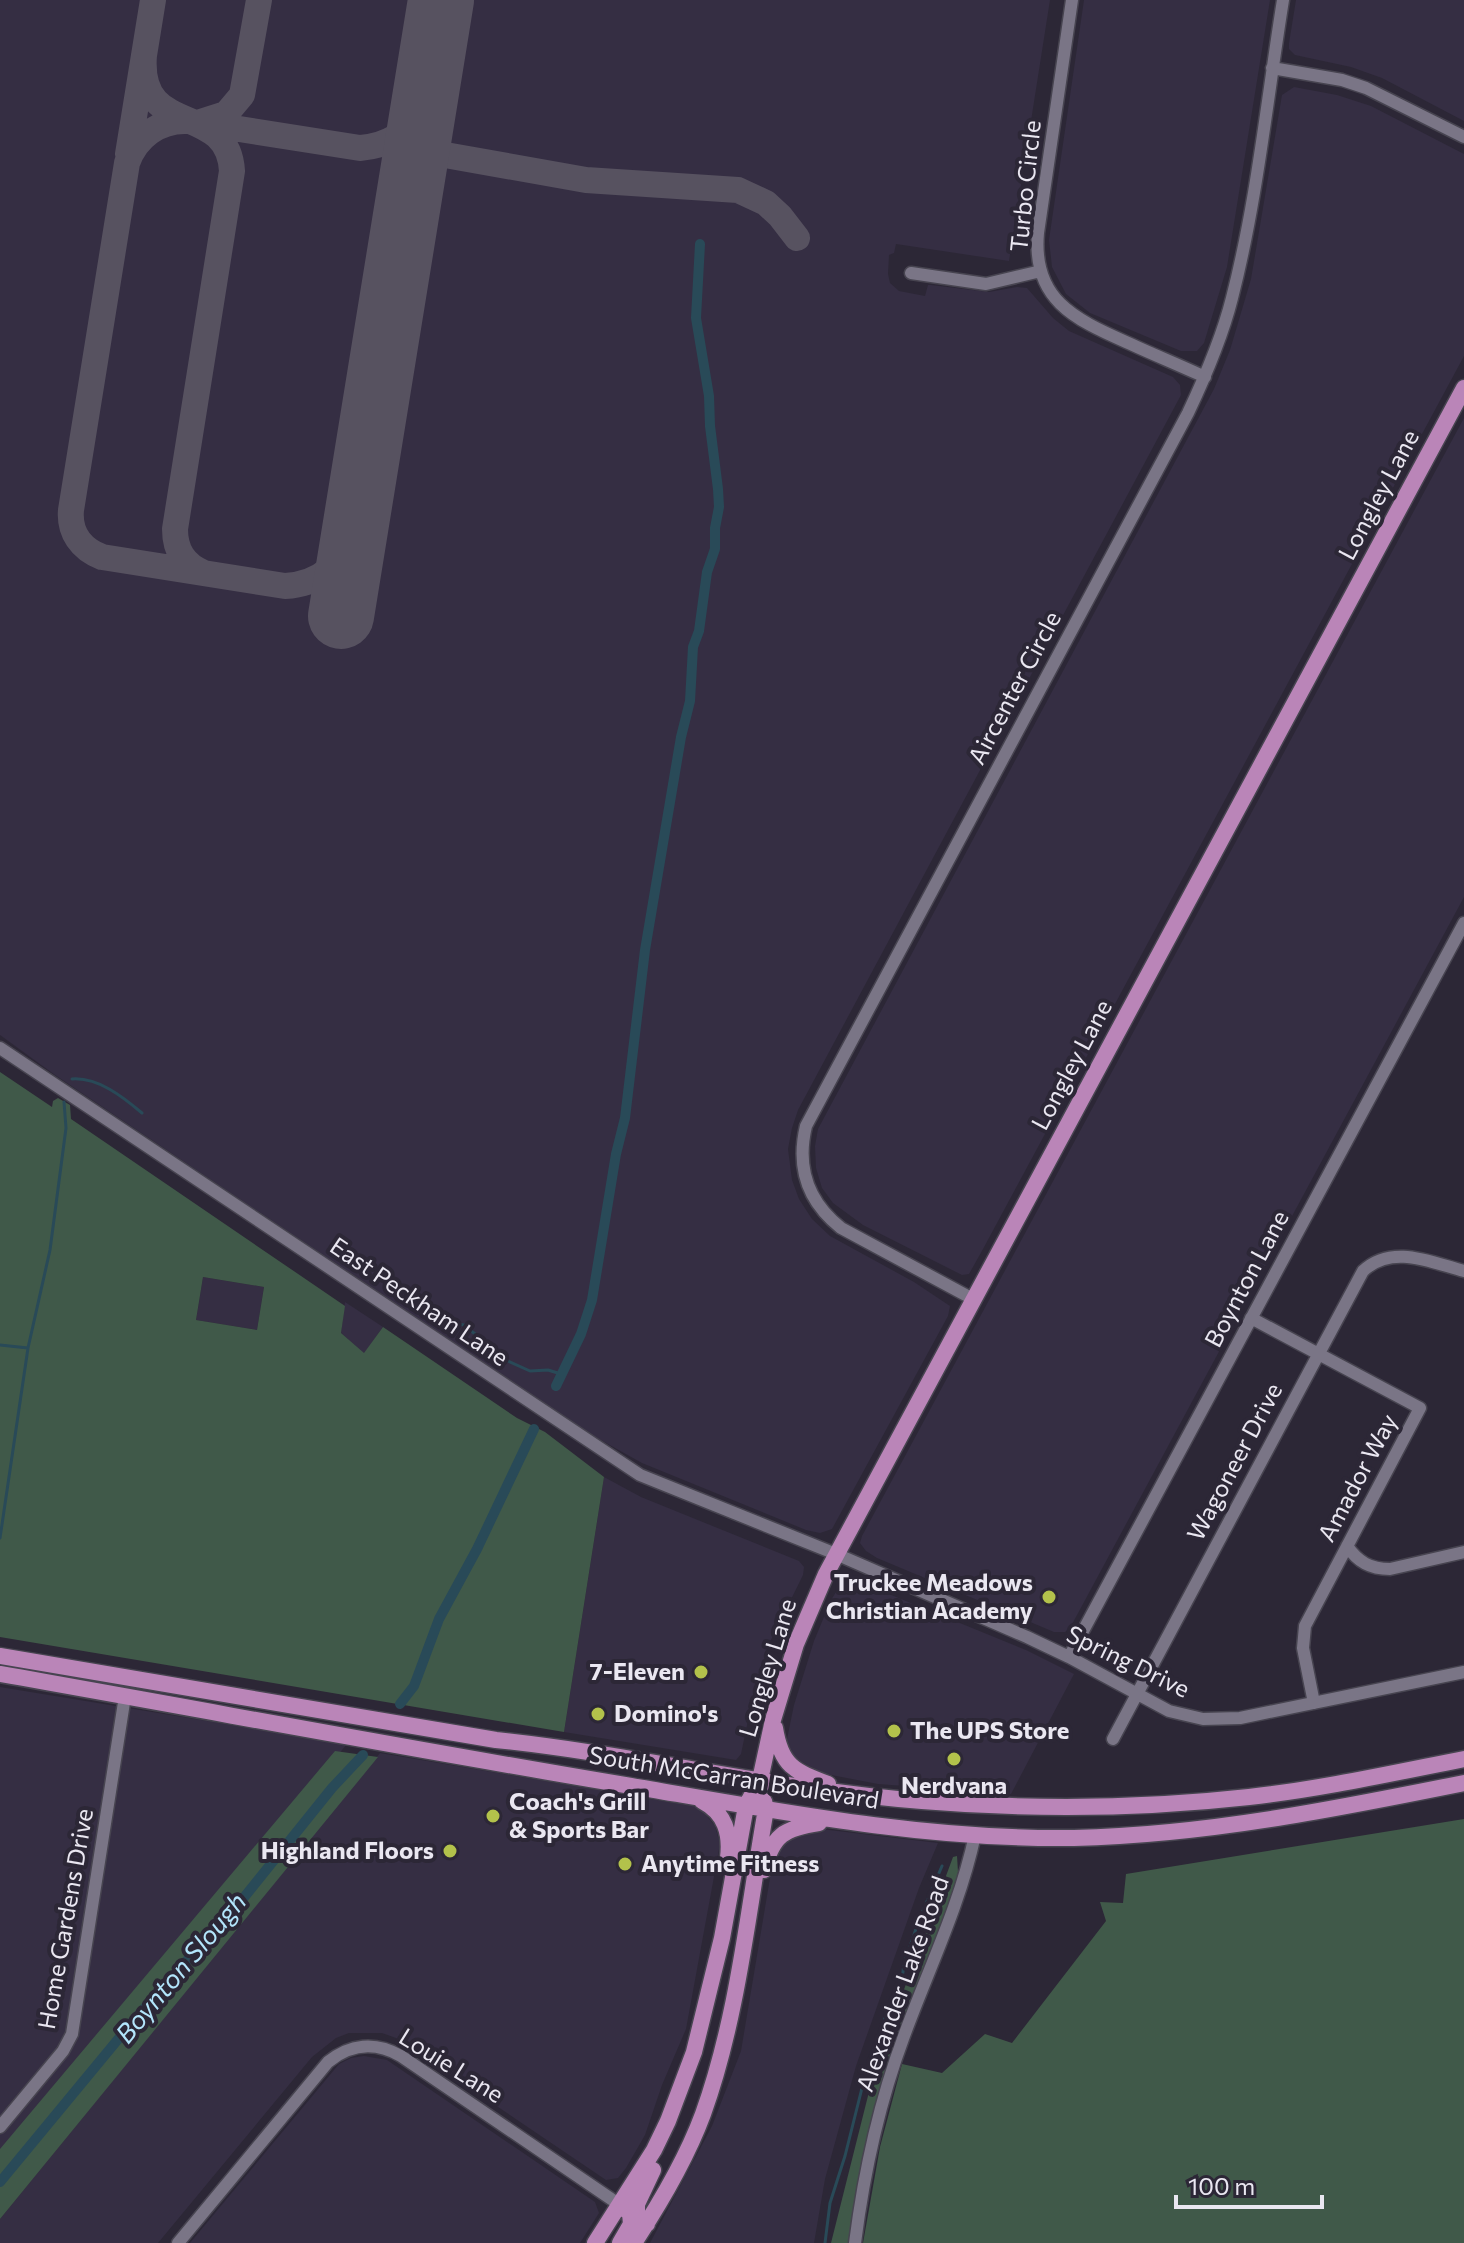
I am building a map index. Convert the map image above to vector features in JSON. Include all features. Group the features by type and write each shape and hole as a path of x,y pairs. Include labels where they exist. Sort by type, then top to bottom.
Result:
{"main road":[{"name":"Longley Lane","path":"595,2243 668,2121 694,2052 712,1982 746,1806 760,1780 773,1720 796,1644 836,1554 1464,388"},
{"name":"South McCarran Boulevard","path":"0,1656 868,1796 1012,1806 1089,1808 1167,1805 1313,1788 1464,1759"},
{"name":"South McCarran Boulevard","path":"0,1674 746,1806 853,1822 975,1835 1071,1838 1199,1830 1296,1817 1464,1783"},
{"path":"125,1696 147,1689 247,1706 305,1707"},
{"path":"773,1720 777,1746 793,1769 868,1796"},
{"name":"Longley Lane","path":"634,2243 673,2181 703,2115 726,2030 766,1809 760,1780"},
{"path":"689,1796 711,1806 723,1820 729,1834 712,1982"},
{"path":"738,1968 767,1856 774,1842 798,1826 853,1822"},
{"path":"647,2224 637,2216 637,2204 677,2123 689,2087 694,2052"},
{"path":"620,2205 630,2213 631,2224 620,2243"}],"street":[{"name":"Turbo Circle","path":"1072,0 1038,233 1041,271 1053,296 1075,317 1205,377"},
{"name":"Aircenter Circle","path":"973,1299 841,1228 830,1219 812,1197 803,1171 802,1142 806,1126 1205,377 1220,339 1241,261 1283,0"},
{"path":"1272,68 1342,80 1366,88 1464,137"},
{"path":"911,273 986,284 1041,271"},
{"name":"Boynton Lane","path":"1069,1657 1464,923"},
{"name":"East Peckham Lane","path":"0,1048 616,1462 651,1480 836,1554"},
{"name":"Wagoneer Drive","path":"1113,1739 1358,1279 1370,1264 1379,1259 1403,1256 1464,1271"},
{"name":"Amador Way","path":"1251,1318 1420,1408 1305,1626 1303,1648 1314,1703"},
{"path":"1347,1546 1362,1563 1380,1569 1464,1552"},
{"name":"Spring Drive","path":"836,1554 1069,1657 1169,1711 1203,1719 1240,1718 1464,1672"},
{"name":"Home Gardens Drive","path":"0,2127 63,2051 72,2034 125,1696"},
{"name":"Alexander Lake Road","path":"855,2243 867,2168 889,2081 957,1904 975,1835"},
{"name":"Louie Lane","path":"178,2243 328,2062 347,2049 360,2046 383,2048 401,2056 620,2205"}],"shaded area":[{"path":"0,0 1050,0 1009,261 896,244 894,253 889,255 890,283 899,291 925,296 928,285 989,292 1027,288 1069,331 1173,377 1180,385 1181,395 798,1110 792,1128 788,1149 792,1180 799,1199 812,1219 830,1236 914,1282 950,1306 948,1316 832,1529 820,1533 806,1530 642,1463 590,1434 0,1035"},
{"path":"1084,0 1270,0 1227,267 1204,343 1197,351 1181,351 1090,313 1066,294 1052,267 1049,240"},
{"path":"1296,0 1464,0 1464,121 1382,78 1351,67 1295,55 1289,49 1289,43"},
{"path":"1294,87 1337,95 1371,106 1464,154 1464,356 983,1249 969,1274 962,1275 863,1225 833,1203 822,1188 816,1168 818,1129 1214,389 1230,350 1251,279 1282,95"},
{"path":"1464,418 1464,897 1070,1628 1065,1632 1054,1632 877,1558 860,1543 862,1536"},
{"path":"203,1277 264,1287 257,1330 196,1320"},
{"path":"345,1302 383,1327 364,1354 341,1333"},
{"path":"604,1477 641,1497 799,1561 804,1567 803,1575 768,1646 741,1754 736,1760 564,1732"},
{"path":"843,1581 857,1581 1026,1650 1074,1674 1011,1794 878,1784 826,1774 793,1758 786,1744 794,1705 814,1641 831,1600"},
{"path":"0,1687 347,1744 0,2162"},
{"path":"380,1753 693,1806 702,1810 715,1826 720,1844 686,2029 645,2135 626,2168 618,2178 606,2180 396,2038 382,2033 349,2033 336,2038 312,2057 158,2243 0,2243 0,2219"},
{"path":"821,1829 938,1843 856,2066 825,2179 814,2243 650,2243 712,2126 741,2051 777,1851 792,1835"},
{"path":"364,2056 387,2060 595,2202 599,2213 580,2243 190,2243 339,2064"}],"green space":[{"path":"0,1072 52,1107 53,1101 58,1098 70,1105 71,1119 345,1306 341,1333 364,1353 383,1327 517,1418 545,1432 604,1477 564,1732 0,1637","holes":["203,1277 264,1287 257,1330 196,1320"]},
{"path":"335,1751 378,1757 0,2219 0,2149"},
{"path":"1464,1819 1464,2243 863,2243 880,2147 902,2064 942,2073 985,2034 1012,2043 1106,1921 1100,1902 1123,1903 1126,1874"},
{"path":"957,1856 958,1872 951,1904 915,1990 850,2243 831,2243 875,2068 953,1857"}],"waterway":[{"path":"556,1386 581,1334 592,1300 616,1154 625,1118 645,950 681,737 690,701 693,647 699,631 707,572 715,549 718,489 709,396 696,318 700,244"},
{"path":"72,1079 101,1085 142,1113"},
{"path":"0,1538 28,1348 50,1250 66,1128 64,1102"},
{"path":"357,1257 387,1276 396,1287 421,1299 451,1323 464,1325 508,1361 530,1371 548,1370 561,1374"},
{"path":"0,1345 28,1348"},
{"name":"Boynton Slough","path":"400,1704 414,1686 439,1619 477,1549 534,1429"},
{"name":"Boynton Slough","path":"0,2182 134,2020 217,1931 332,1788 363,1755"},
{"path":"825,2243 830,2203 865,2076 892,1998 902,1979 919,1920 942,1866"}],"taxiway":[{"path":"128,154 153,0"},
{"path":"201,122 226,114 242,95 259,0"},
{"path":"144,55 146,81 154,99 168,110 216,135 227,149 232,171 175,529 182,556 191,566 204,573"},
{"path":"201,123 360,148 396,137 423,110"},
{"path":"187,121 167,123 150,132 136,145 127,163 71,510 74,532 82,544 102,557 285,586 310,581 329,570 337,562 354,530"},
{"path":"417,150 586,180 738,190 766,203 797,238"}],"runway":[{"path":"341,616 441,0"}],"place":[{"name":"Truckee Meadows Christian Academy","path":"1049,1597"},
{"name":"7-Eleven","path":"701,1672"},
{"name":"Domino's","path":"598,1714"},
{"name":"The UPS Store","path":"894,1731"},
{"name":"Nerdvana","path":"954,1759"},
{"name":"Coach's Grill & Sports Bar","path":"493,1816"},
{"name":"Highland Floors","path":"450,1851"},
{"name":"Anytime Fitness","path":"625,1864"}]}
